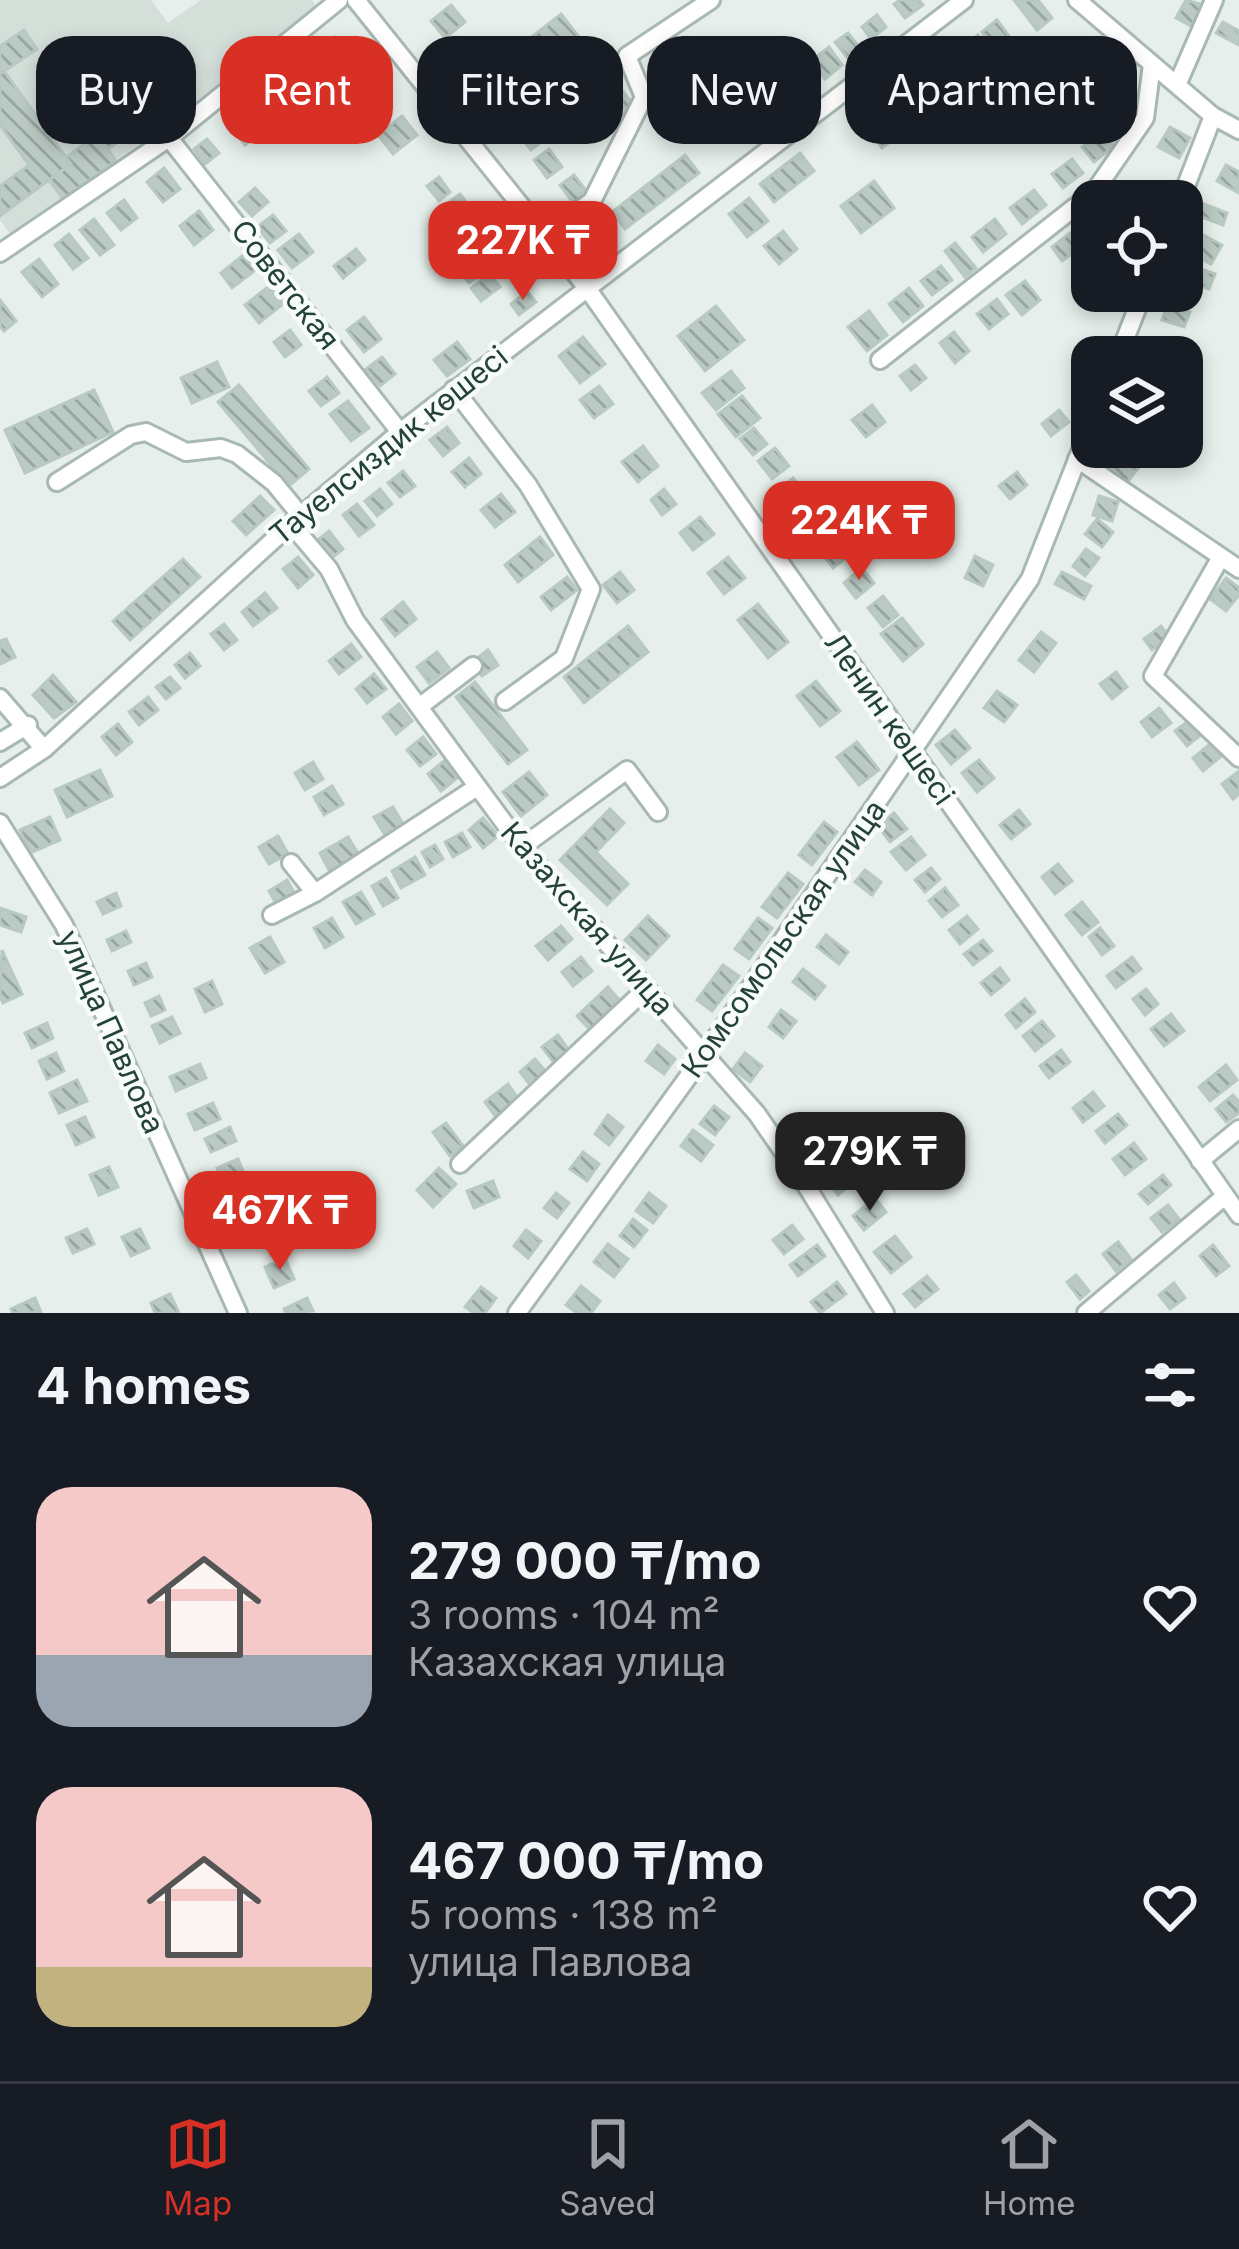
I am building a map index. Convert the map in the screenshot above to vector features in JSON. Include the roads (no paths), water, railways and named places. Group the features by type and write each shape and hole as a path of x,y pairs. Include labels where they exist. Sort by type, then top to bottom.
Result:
{"street":[{"path":"196,116 339,0"},
{"name":"Ленин көшесі","path":"356,0 586,288 1239,1215"},
{"path":"544,234 592,201 644,97 627,56 711,0"},
{"name":"Тауелсиздик көшесі","path":"0,778 44,749 400,432 964,0"},
{"path":"1077,0 1213,116 1239,130"},
{"path":"1177,85 1214,0"},
{"path":"880,360 1094,192 1145,118 1152,64"},
{"path":"1188,180 1213,116"},
{"path":"0,253 160,144"},
{"name":"Советская","path":"174,144 400,432"},
{"path":"454,389 528,485 591,589 564,658 506,701"},
{"name":"Казахская улица","path":"57,482 131,435 146,432 186,452 221,448 237,454 274,483 355,620 418,707 522,847 757,1114 885,1313"},
{"name":"Комсомольская улица","path":"517,1313 914,754 1030,579 1073,468"},
{"path":"1090,468 1239,569"},
{"path":"1222,557 1153,676 1239,758"},
{"path":"418,707 472,666"},
{"path":"0,698 44,749"},
{"path":"0,742 28,725"},
{"path":"522,847 627,770 658,812"},
{"path":"272,915 315,893 478,787"},
{"name":"улица Павлова","path":"0,823 64,925 238,1313"},
{"path":"291,863 315,893"},
{"path":"460,1164 646,989"},
{"path":"1200,1160 1239,1129"},
{"path":"1086,1313 1225,1196"}]}
